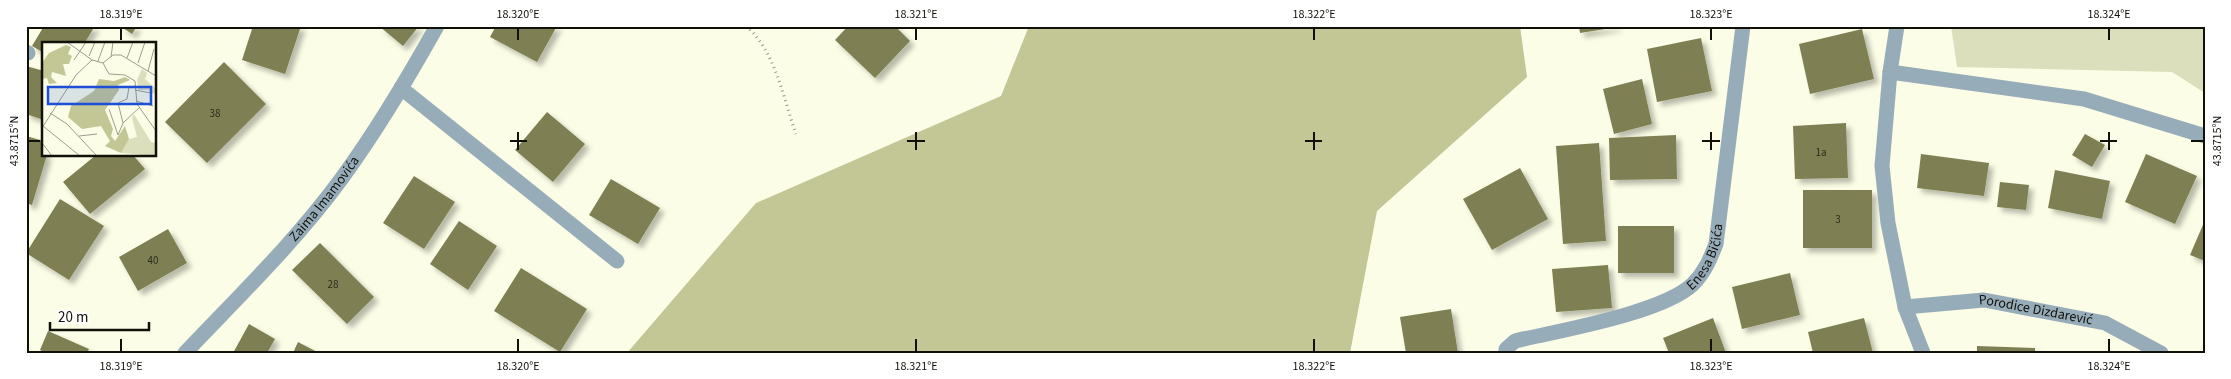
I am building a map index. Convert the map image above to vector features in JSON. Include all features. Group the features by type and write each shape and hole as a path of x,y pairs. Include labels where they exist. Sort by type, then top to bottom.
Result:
{"street":[{"name":"Zaima Imamovića","path":"185,353 290,243 342,178 401,88 437,26"},
{"name":"Enesa Bičića","path":"1506,353 1515,341 1614,317 1667,300 1692,285 1707,268 1716,244 1743,26"},
{"path":"1897,26 1890,72 1882,166 1888,223 1905,307 1923,353"},
{"path":"1890,72 2084,99 2205,136"},
{"path":"401,88 617,261"},
{"name":"Porodice Dizdarević","path":"1905,307 1984,300 2105,323 2161,353"}],"path":[{"path":"746,26 756,35 768,54 796,134"}],"green space":[{"path":"1029,26 1520,26 1527,77 1377,211 1350,353 627,353 756,203 1001,96"},
{"path":"1951,26 2205,26 2205,93 2172,72 1957,67"}],"building":[{"path":"44,26 95,26 85,42 42,42 42,52 32,46"},
{"path":"120,26 137,26 132,34"},
{"path":"253,26 301,26 285,74 242,60"},
{"path":"379,26 419,26 403,46"},
{"path":"496,26 557,26 537,62 490,37"},
{"path":"848,26 895,26 910,41 875,78 835,40"},
{"path":"1579,26 1618,26 1618,27 1580,33"},
{"path":"1862,29 1874,79 1810,94 1799,44"},
{"path":"1701,38 1712,91 1657,102 1647,49"},
{"path":"224,62 266,104 207,163 165,122"},
{"path":"26,66 42,70 42,119 26,114"},
{"path":"1642,79 1652,124 1614,134 1603,89"},
{"path":"547,112 585,144 553,182 515,150"},
{"path":"1846,123 1848,178 1795,179 1793,126"},
{"path":"2085,134 2105,145 2092,167 2072,155"},
{"path":"1676,135 1677,179 1610,180 1609,138"},
{"path":"26,136 42,140 42,156 47,156 32,205 26,203"},
{"path":"1599,143 1606,241 1563,244 1556,146"},
{"path":"1921,154 1989,163 1984,196 1917,188"},
{"path":"2146,154 2197,176 2175,224 2125,202"},
{"path":"95,156 134,156 145,169 90,214 63,182"},
{"path":"1520,168 1548,219 1492,250 1463,199"},
{"path":"2055,170 2110,181 2102,219 2048,208"},
{"path":"414,176 455,202 424,249 383,223"},
{"path":"611,179 660,208 638,244 589,215"},
{"path":"2000,182 2029,185 2026,210 1997,207"},
{"path":"1803,190 1872,190 1872,248 1803,248"},
{"path":"60,199 104,226 69,280 26,253"},
{"path":"2205,220 2205,261 2190,255"},
{"path":"459,221 497,246 468,290 430,264"},
{"path":"1618,226 1674,226 1674,273 1618,273"},
{"path":"168,229 187,263 138,291 119,257"},
{"path":"320,243 374,297 347,324 292,270"},
{"path":"1608,265 1612,308 1556,312 1552,269"},
{"path":"521,268 587,309 560,352 494,311"},
{"path":"1790,273 1800,315 1742,329 1732,287"},
{"path":"1451,309 1458,353 1406,353 1400,317"},
{"path":"1713,318 1726,353 1669,353 1663,338"},
{"path":"1864,318 1873,353 1813,353 1808,332"},
{"path":"249,324 275,339 267,353 233,353"},
{"path":"48,331 89,349 87,353 46,353 40,350"},
{"path":"298,342 319,353 293,353"},
{"path":"1977,346 2035,348 2035,353 1977,353"}]}
